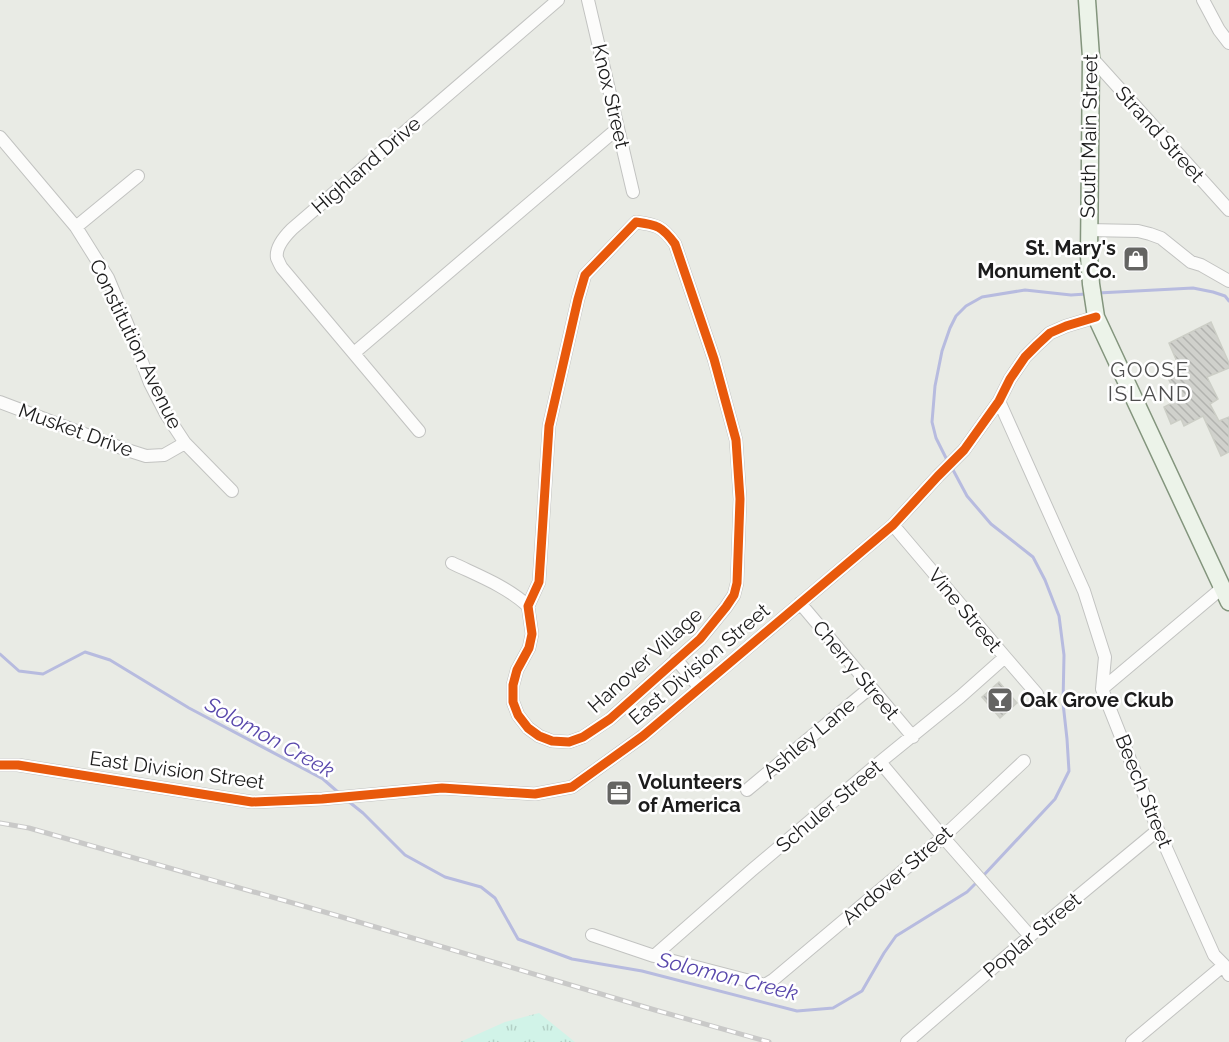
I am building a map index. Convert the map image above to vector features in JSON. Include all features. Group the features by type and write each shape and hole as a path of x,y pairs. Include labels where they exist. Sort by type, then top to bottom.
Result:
{"main road":[{"name":"South Main Street","path":"1087,0 1091,57 1088,230 1095,309 1226,595"}],"street":[{"name":"Highland Drive","path":"419,431 282,268 277,258 278,249 282,240 292,229 558,0"},
{"name":"Knox Street","path":"588,0 633,192"},
{"path":"1203,0 1219,30 1229,43"},
{"name":"Strand Street","path":"1091,57 1229,210"},
{"path":"354,353 618,128"},
{"name":"Constitution Avenue","path":"0,136 76,227 108,278 150,382 166,414 185,443 232,490"},
{"path":"76,227 138,176"},
{"name":"Hanover Village","path":"636,222 655,225 667,233 675,243 714,359 736,440 740,499 737,583 734,595 700,639 610,719 583,737 568,742 552,741 538,736 518,715 513,702 513,685 517,670 529,648 532,634 528,606 539,582 549,426 585,275 636,222"},
{"path":"1088,230 1138,231 1150,234 1161,238 1191,262 1229,281"},
{"name":"East Division Street","path":"0,765 18,765 252,802 322,799 442,788 535,794 572,787 643,736 893,525 964,450 999,401 1025,357 1050,333 1095,309"},
{"name":"Beech Street","path":"999,401 1084,591 1105,657 1102,689 1158,830 1214,955 1226,970"},
{"name":"Musket Drive","path":"0,402 146,456 164,455 185,443"},
{"name":"Vine Street","path":"893,525 1037,694"},
{"path":"452,563 504,587 528,606"},
{"path":"1102,689 1226,595"},
{"name":"Cherry Street","path":"800,603 913,737"},
{"name":"Schuler Street","path":"654,957 752,870 913,737 1005,657"},
{"name":"Hanover Village","path":"676,659 699,687"},
{"name":"Ashley Lane","path":"747,789 871,687"},
{"name":"Andover Street","path":"654,957 765,985 943,837 1024,760"},
{"path":"880,762 1030,936"},
{"name":"Poplar Street","path":"907,1042 1158,830"},
{"path":"592,935 654,957"},
{"path":"1132,1042 1226,970"}],"green space":[{"path":"539,1013 575,1042 460,1042 505,1022"}],"building":[{"path":"1211,322 1229,363 1229,368 1207,377 1218,399 1210,404 1219,421 1229,417 1229,452 1221,456 1203,416 1184,426 1181,419 1171,424 1164,407 1172,403 1169,398 1176,394 1168,378 1181,371 1169,343"},
{"name":"Oak Grove Ckub","path":"999,682 1017,703 1000,718 982,697"}],"waterway":[{"name":"Solomon Creek","path":"1098,293 1193,288 1225,296 1229,301"},
{"name":"Solomon Creek","path":"947,460 936,438 932,422 935,386 942,351 956,316 966,306 982,297 1025,290 1071,295 1086,294"},
{"name":"Solomon Creek","path":"952,468 967,496 991,524 1033,557 1059,616 1064,655 1063,703 1069,771 1055,799 983,876"},
{"name":"Solomon Creek","path":"0,654 19,671 43,674 85,652 110,660 189,708 323,779 339,793"},
{"name":"Solomon Creek","path":"348,801 405,855 445,877 481,887 495,898 518,939 572,959 642,971 797,1011 833,1008 862,991 896,936 967,892 978,881"}],"railway":[{"path":"0,823 29,828 335,915 769,1042"}],"cycle path":[{"path":"636,222 658,227 675,244 714,359 736,440 740,499 737,583 734,595 700,639 610,719 583,737 569,742 552,741 528,728 518,715 513,702 513,685 517,670 529,648 532,634 528,606 539,582 549,426 585,275 636,222"},
{"path":"0,765 18,765 252,802 322,799 442,788 535,794 572,787 643,736 893,525 964,450 999,401 1025,357 1050,333 1096,317"}],"place":[{"name":"St. Mary's Monument Co.","path":"1136,259"},
{"name":"Oak Grove Ckub","path":"1000,700"},
{"name":"Volunteers of America","path":"619,793"}],"district":[{"name":"GOOSE ISLAND","path":"1150,381"}]}
